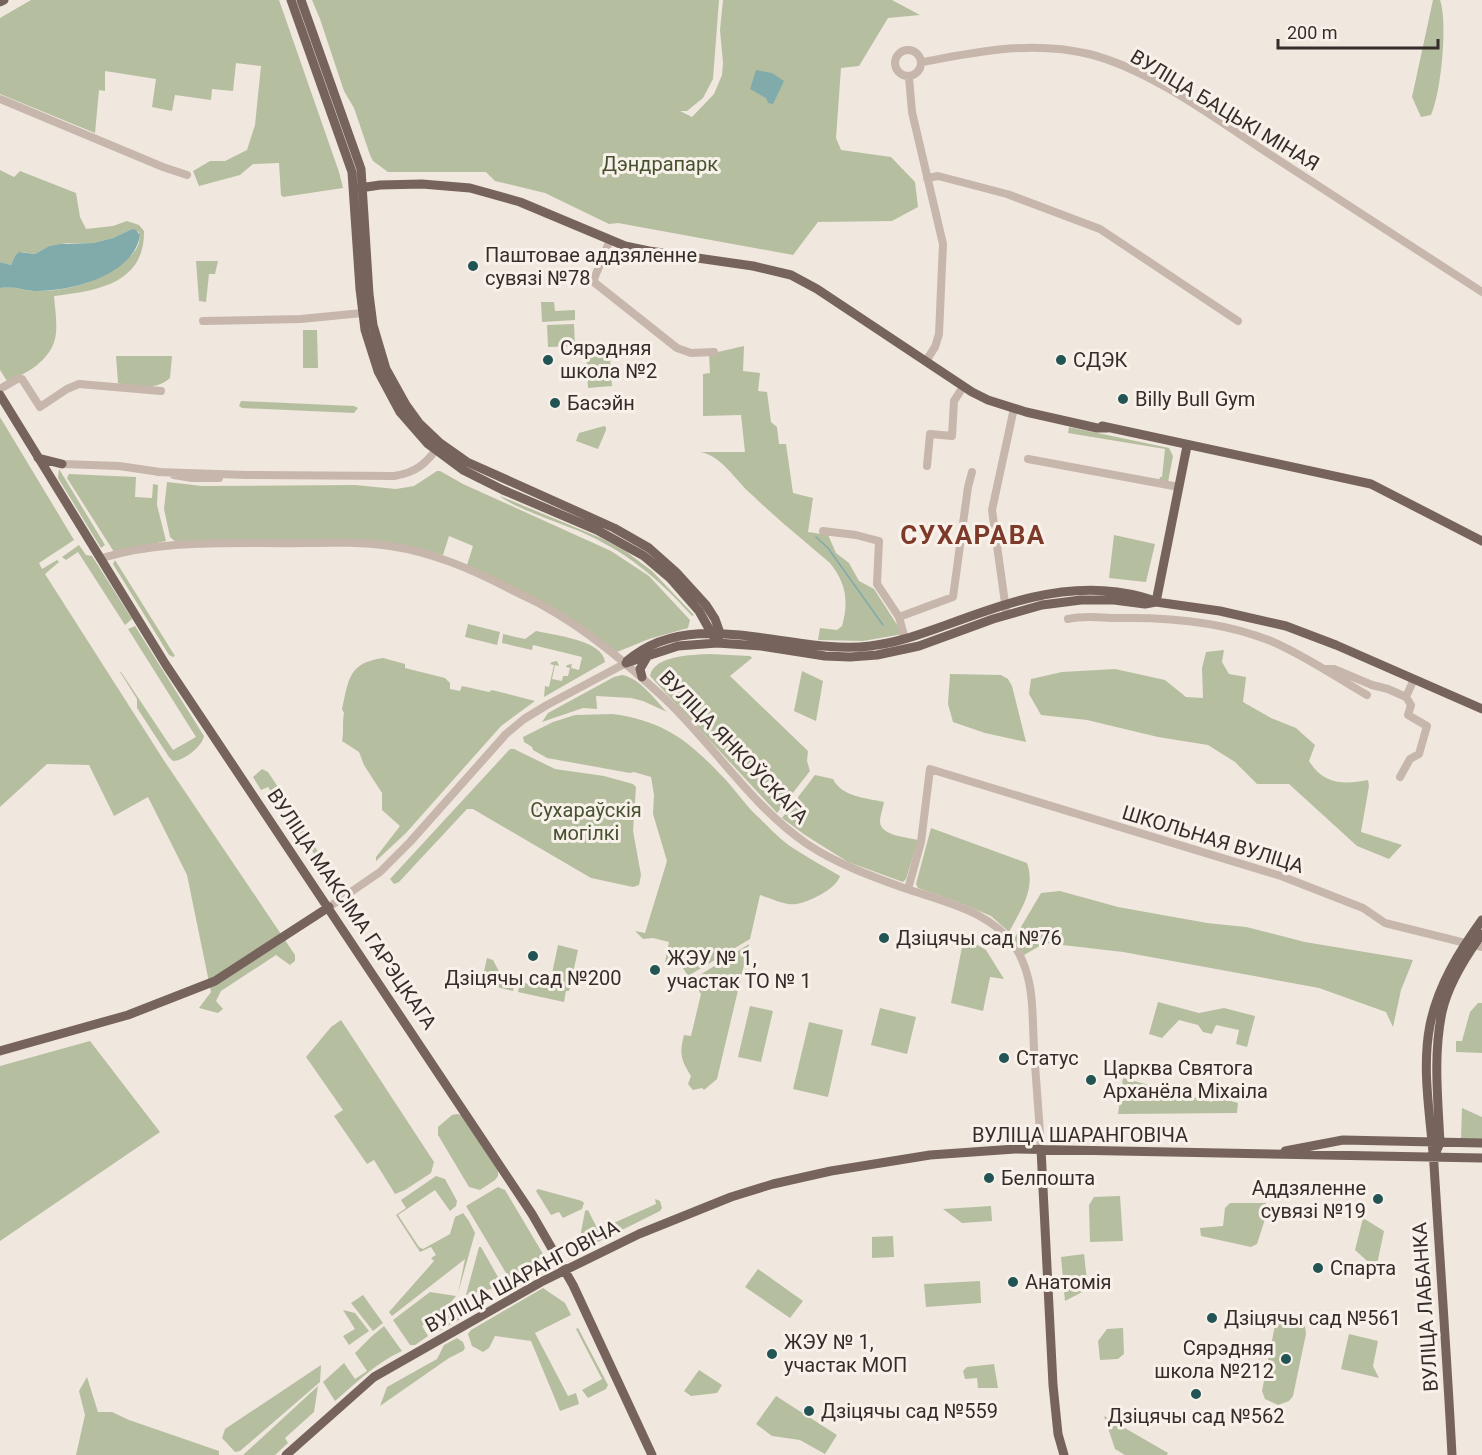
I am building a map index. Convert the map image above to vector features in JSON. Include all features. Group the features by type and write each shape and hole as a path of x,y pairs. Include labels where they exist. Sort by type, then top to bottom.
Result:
{"main road":[{"path":"291,0 359,189 362,313 369,346 384,386 408,423 472,475 597,530 634,549 669,578 699,611 715,633"},
{"path":"301,0 357,156 370,305 381,355 392,382 406,405 438,447 477,467 608,525 649,548 676,572 706,605 716,619 717,643"},
{"path":"359,189 380,185 422,184 470,188 520,202 610,240 649,251 730,262 791,275 817,289 963,387 988,400 1076,424 1107,428 1319,471 1371,484 1482,541"},
{"name":"ВУЛІЦА МАКСІМА ГАРЭЦКАГА","path":"0,395 166,665 532,1214 564,1269 597,1334 652,1455"},
{"path":"1156,602 1187,446"},
{"path":"38,458 62,464"},
{"path":"53,481 55,470 62,464"},
{"path":"626,663 640,651 669,640 694,635 715,633 845,648 879,645 906,639 1006,610 1071,601 1114,600 1145,604 1156,602 1220,611 1278,624 1336,645 1482,710"},
{"path":"626,663 678,646 717,643 743,644 825,656 861,657 910,648 1006,610"},
{"path":"694,635 699,627 699,611"},
{"path":"642,677 640,669 646,657"},
{"path":"0,1051 128,1016 215,981 329,907"},
{"path":"1474,945 1482,920"},
{"path":"1474,945 1482,934"},
{"name":"ВУЛІЦА ЛАБАНКА","path":"1452,1455 1434,1158 1436,1143 1433,1046 1430,1026 1439,993 1455,958 1474,945"},
{"name":"ВУЛІЦА ШАРАНГОВІЧА","path":"1268,1154 1343,1140 1482,1143"},
{"path":"1041,1149 1053,1385 1058,1434 1064,1455"},
{"name":"ВУЛІЦА ШАРАНГОВІЧА","path":"286,1455 374,1377 544,1280 639,1234 731,1197 773,1184 831,1170 930,1155 1041,1149 1482,1158"},
{"path":"544,1280 554,1266 555,1253"}],"street":[{"name":"ВУЛІЦА БАЦЬКІ МІНАЯ","path":"922,62 1021,46 1057,49 1108,60 1143,75 1220,121 1482,292"},
{"path":"911,50 916,52 922,62 920,70 909,76 903,76 896,68 895,62 900,52 911,50"},
{"path":"909,76 912,112 943,244 939,334 935,347 926,362"},
{"path":"0,99 187,175"},
{"path":"927,178 938,176 1007,194 1100,230 1238,321"},
{"path":"610,240 594,279 595,283 677,348 691,353 714,352"},
{"path":"203,321 303,318 362,313"},
{"path":"0,389 17,379 22,379 40,407 79,384 161,391"},
{"path":"927,466 930,434 952,436 954,401 963,387"},
{"path":"1006,610 992,510 1014,408"},
{"path":"62,464 119,466 192,478 248,475 394,476 417,470 438,447"},
{"path":"1028,459 1179,487"},
{"path":"899,617 953,597 972,472"},
{"path":"823,531 879,541 877,584 899,617 906,639"},
{"name":"ВУЛІЦА ЯНКОЎСКАГА","path":"102,558 136,550 220,543 347,542 390,546 423,553 483,575 544,606 610,651 642,677 683,716 741,781 792,833 837,861 979,915 1000,930 1017,951 1026,972 1032,1002 1041,1149"},
{"path":"1154,618 1156,602"},
{"path":"1068,619 1154,618 1240,631 1272,642 1367,695"},
{"path":"604,674 611,663 610,651"},
{"path":"329,907 380,872 410,842 506,734 524,719 626,663"},
{"path":"1322,669 1334,669 1372,686 1388,689 1406,697 1411,705 1408,715 1427,726 1419,754 1410,759 1400,777"},
{"path":"1406,697 1414,679"},
{"name":"ШКОЛЬНАЯ ВУЛІЦА","path":"908,889 921,842 930,769 1281,876 1363,908 1384,923 1474,945"}],"green space":[{"path":"31,0 279,0 343,188 283,197 279,163 253,164 240,175 199,186 193,171 210,161 225,161 247,150 255,125 261,66 236,63 233,91 212,89 211,100 175,95 172,111 152,107 156,79 105,71 105,91 99,90 95,133 0,94 0,18"},
{"name":"Дэндрапарк","path":"312,0 719,0 713,79 703,98 687,111 680,111 692,117 714,94 722,75 720,30 723,0 892,0 920,15 888,18 859,66 841,68 836,138 841,150 891,157 915,182 918,207 892,221 818,222 793,255 618,223 609,224 545,193 495,181 486,172 388,172 373,161 370,155 354,108 344,91"},
{"path":"1433,0 1440,0 1442,11 1442,58 1435,105 1431,115 1421,117 1412,97"},
{"path":"0,170 14,177 20,171 76,193 80,217 86,229 113,226 127,221 139,225 144,231 142,249 136,263 127,274 101,287 54,296 56,329 52,347 36,366 7,381 0,370 0,288 44,291 89,282 109,272 135,251 139,243 139,232 132,229 113,238 93,243 49,246 35,254 22,252 15,256 11,265 0,262"},
{"path":"196,261 218,261 215,274 209,274 206,302 199,301"},
{"path":"541,302 554,302 555,311 575,310 575,320 542,322"},
{"path":"574,324 575,346 548,347 547,325"},
{"path":"303,330 317,330 318,368 303,368"},
{"path":"609,344 612,386 588,388 586,345"},
{"path":"744,346 743,371 760,373 758,391 767,392 771,422 777,427 779,444 786,444 793,493 813,498 808,532 828,535 836,553 849,563 859,581 874,589 903,634 863,641 818,640 820,628 837,630 842,626 845,593 840,578 830,563 751,494 722,464 701,452 745,452 741,415 703,416 703,374 710,373 709,354"},
{"path":"116,356 172,356 170,378 152,386 138,387 118,383"},
{"path":"241,401 358,408 354,413 242,408 239,406"},
{"path":"0,417 74,540 39,563 42,569 57,560 59,562 45,574 163,759 295,955 295,961 290,965 276,955 221,991 216,1001 223,1009 218,1013 199,1008 211,992 187,875 148,797 114,816 89,765 47,764 0,807"},
{"path":"604,426 606,430 598,449 576,441 579,433"},
{"path":"1069,427 1169,448 1173,456 1168,482 1159,480 1162,477 1165,449 1068,433"},
{"path":"59,469 105,545 101,548 58,478"},
{"path":"437,471 611,551 649,576 690,620 688,628 649,639 617,652 467,565 473,546 449,536 443,555 393,544 176,542 170,537 164,509 167,482 202,486 355,485 396,489 414,486"},
{"path":"69,474 136,477 135,497 152,498 153,484 158,485 157,505 166,541 114,552 67,478"},
{"path":"500,496 601,538 624,550 652,571 694,615 692,616 654,578 627,557 596,539 514,505"},
{"path":"1114,535 1155,544 1146,582 1109,578"},
{"path":"79,545 86,555 92,556 132,619 125,625 78,552 66,560 62,557"},
{"path":"115,560 175,656 169,655 113,564"},
{"path":"468,624 500,632 497,645 465,637"},
{"path":"135,626 204,736 196,749 177,760 173,761 169,757 137,708 137,699 120,672 173,750 196,737 128,629"},
{"path":"536,631 576,640 596,648 605,662 544,697 545,686 549,687 554,665 550,664 557,661 559,666 555,665 552,679 562,681 563,676 568,676 570,668 566,667 567,665 572,664 571,668 579,670 582,657 533,645 532,650 502,643 503,634 525,639"},
{"path":"1224,650 1222,662 1229,674 1246,677 1243,702 1271,718 1296,728 1315,745 1309,761 1315,769 1334,781 1368,780 1361,832 1402,845 1389,859 1357,846 1289,784 1257,784 1235,762 1208,745 1158,737 1087,720 1041,715 1029,694 1031,679 1062,672 1115,669 1165,680 1186,697 1203,698 1202,668 1206,652"},
{"path":"710,654 750,656 752,658 730,676 808,751 807,761 810,771 777,813 650,676 653,669 666,660"},
{"path":"383,658 405,664 405,668 445,678 450,683 450,689 460,691 462,686 489,692 492,690 535,701 501,726 406,833 376,861 376,857 400,826 382,810 382,793 364,765 359,752 342,741 344,713 342,709 349,681 356,668 371,660"},
{"path":"802,671 823,681 816,721 794,711"},
{"path":"950,674 1001,675 1008,679 1012,686 1026,742 985,733 953,722 948,704"},
{"path":"622,675 635,680 667,712 631,698 596,696 597,709 583,708 542,722 548,713 614,677"},
{"path":"613,714 631,717 660,727 686,742 710,763 778,836 799,852 840,876 838,881 822,894 797,904 784,903 760,895 750,939 688,976 681,965 665,962 669,942 653,938 643,939 635,931 645,933 667,861 653,814 654,795 651,777 634,772 547,758 524,742 523,737 553,722 575,715"},
{"name":"Сухараўскія могілкі","path":"510,749 555,769 604,776 633,784 636,787 633,831 641,875 639,885 633,887 591,878 473,809 467,809 399,882 394,884 390,879"},
{"path":"262,769 268,772 278,787 275,790 331,870 326,871 268,787 261,790 253,777"},
{"path":"815,775 833,779 842,790 848,793 884,802 880,820 881,827 901,837 918,840 906,879 903,882 848,862 782,818"},
{"path":"931,828 1027,863 1030,882 1026,899 1009,932 991,916 918,888 916,884"},
{"path":"1060,891 1118,907 1207,923 1246,927 1305,942 1413,960 1401,990 1393,1027 1386,1012 1319,988 1123,952 1045,943 1024,955 1014,939 1041,893"},
{"path":"964,937 986,950 1004,979 990,977 983,1011 951,1003"},
{"path":"749,944 717,1079 704,1090 702,1088 693,1090 688,1084 691,1076 681,1052 684,1035 691,1036 701,994 692,980"},
{"path":"558,945 578,950 569,991 566,991 564,1002 518,992 520,982 549,988"},
{"path":"487,958 493,960 503,979 515,981 513,991 485,984 483,976"},
{"path":"1158,1002 1199,1013 1224,1008 1255,1016 1247,1047 1236,1044 1239,1030 1216,1025 1212,1034 1203,1032 1198,1025 1179,1020 1162,1038 1149,1034"},
{"path":"1478,1003 1482,1003 1482,1053 1456,1052 1456,1041 1462,1041 1470,1012"},
{"path":"750,1006 773,1011 761,1062 738,1057"},
{"path":"880,1008 916,1017 907,1054 871,1045"},
{"path":"341,1020 434,1162 431,1173 395,1194 374,1160 367,1164 334,1116 343,1110 306,1057 331,1027"},
{"path":"809,1022 843,1030 828,1097 793,1089"},
{"path":"90,1041 160,1132 0,1241 0,1066"},
{"path":"1123,1078 1212,1102 1214,1096 1238,1103 1237,1113 1118,1114"},
{"path":"1462,1108 1482,1117 1482,1139 1461,1140"},
{"path":"452,1115 462,1115 498,1171 495,1180 480,1190 469,1187 438,1135 438,1127"},
{"path":"436,1176 445,1179 457,1201 456,1206 450,1211 435,1190 398,1215 419,1247 423,1249 450,1234 455,1217 463,1213 475,1233 458,1293 465,1259 392,1316 389,1312 434,1261 431,1258 436,1255 431,1247 420,1252 396,1215 406,1208 401,1200"},
{"path":"498,1187 505,1190 543,1254 532,1269 513,1280 509,1278 466,1206"},
{"path":"538,1189 582,1201 584,1203 582,1209 563,1218 559,1212 551,1215 536,1191"},
{"path":"1120,1196 1123,1241 1090,1242 1089,1205 1094,1197"},
{"path":"655,1199 660,1201 662,1208 660,1211 580,1251 578,1248 585,1211 588,1210 598,1230 656,1204"},
{"path":"1230,1203 1266,1203 1266,1216 1257,1244 1251,1247 1201,1236 1200,1228 1223,1226 1225,1208"},
{"path":"991,1206 992,1221 962,1223 943,1209"},
{"path":"1363,1218 1384,1231 1376,1269 1355,1250"},
{"path":"893,1236 894,1257 872,1258 872,1237"},
{"path":"479,1247 503,1286 466,1295"},
{"path":"1084,1254 1088,1289 1065,1301 1061,1257"},
{"path":"758,1269 803,1301 790,1318 745,1287"},
{"path":"980,1281 981,1303 926,1307 924,1284"},
{"path":"543,1288 565,1303 571,1315 535,1333 568,1396 576,1393 579,1404 560,1411 531,1341 495,1336 489,1348 483,1352 472,1346 468,1334 471,1330"},
{"path":"430,1292 456,1296 431,1319 435,1325 459,1307 465,1298 473,1306 464,1311 467,1315 439,1331 435,1331 427,1322 422,1326 428,1336 415,1345 410,1345 393,1320"},
{"path":"363,1295 383,1323 373,1331 351,1303"},
{"path":"343,1310 355,1313 369,1331 349,1345 343,1336 355,1329"},
{"path":"1284,1317 1298,1319 1305,1326 1306,1334 1293,1396 1289,1401 1278,1405 1265,1399 1262,1391 1275,1325"},
{"path":"384,1326 402,1351 375,1367 335,1401 323,1382 344,1363 355,1379 367,1371 355,1353"},
{"path":"578,1328 608,1385 606,1389 588,1398 582,1390 602,1379 576,1329"},
{"path":"1123,1328 1124,1354 1118,1359 1100,1360 1098,1341 1107,1329"},
{"path":"1349,1334 1378,1341 1373,1366 1379,1378 1341,1369"},
{"path":"457,1338 463,1342 465,1348 463,1351 449,1358 380,1406 387,1387 437,1359 444,1345"},
{"path":"994,1364 998,1388 978,1388 977,1378 965,1379 963,1371 967,1367"},
{"path":"321,1365 320,1382 240,1451 235,1452 222,1438 225,1429"},
{"path":"699,1370 722,1385 717,1393 691,1396 684,1391"},
{"path":"87,1377 98,1412 112,1412 219,1451 219,1455 76,1455 85,1415 79,1391"},
{"path":"318,1386 314,1412 285,1438 288,1443 275,1455 243,1455"},
{"path":"776,1396 837,1435 825,1454 800,1440 772,1436 756,1424"},
{"path":"1104,1416 1168,1453 1167,1455 1125,1455 1115,1449"}],"water":[{"path":"756,70 772,73 784,81 773,104 768,103 766,98 750,89"},
{"path":"132,229 140,235 135,249 126,261 99,278 67,288 51,290 0,288 0,262 11,265 19,252 35,254 49,246 93,243 113,238"}],"waterway":[{"path":"816,537 828,548 883,625"}],"place":[{"name":"Паштовае аддзяленне сувязі №78","path":"473,266"},
{"name":"Сярэдняя школа №2","path":"548,360"},
{"name":"СДЭК","path":"1061,360"},
{"name":"Billy Bull Gym","path":"1123,399"},
{"name":"Басэйн","path":"555,403"},
{"name":"Дзіцячы сад №76","path":"884,938"},
{"name":"Дзіцячы сад №200","path":"533,956"},
{"name":"ЖЭУ № 1, участак ТО № 1","path":"655,970"},
{"name":"Статус","path":"1004,1058"},
{"name":"Царква Святога Арханёла Міхаіла","path":"1091,1080"},
{"name":"Белпошта","path":"989,1178"},
{"name":"Аддзяленне сувязі №19","path":"1378,1199"},
{"name":"Спарта","path":"1318,1268"},
{"name":"Анатомія","path":"1013,1282"},
{"name":"Дзіцячы сад №561","path":"1212,1318"},
{"name":"ЖЭУ № 1, участак МОП","path":"772,1354"},
{"name":"Сярэдняя школа №212","path":"1286,1359"},
{"name":"Дзіцячы сад №562","path":"1196,1394"},
{"name":"Дзіцячы сад №559","path":"809,1411"}],"district":[{"name":"СУХАРАВА","path":"973,535"}]}
